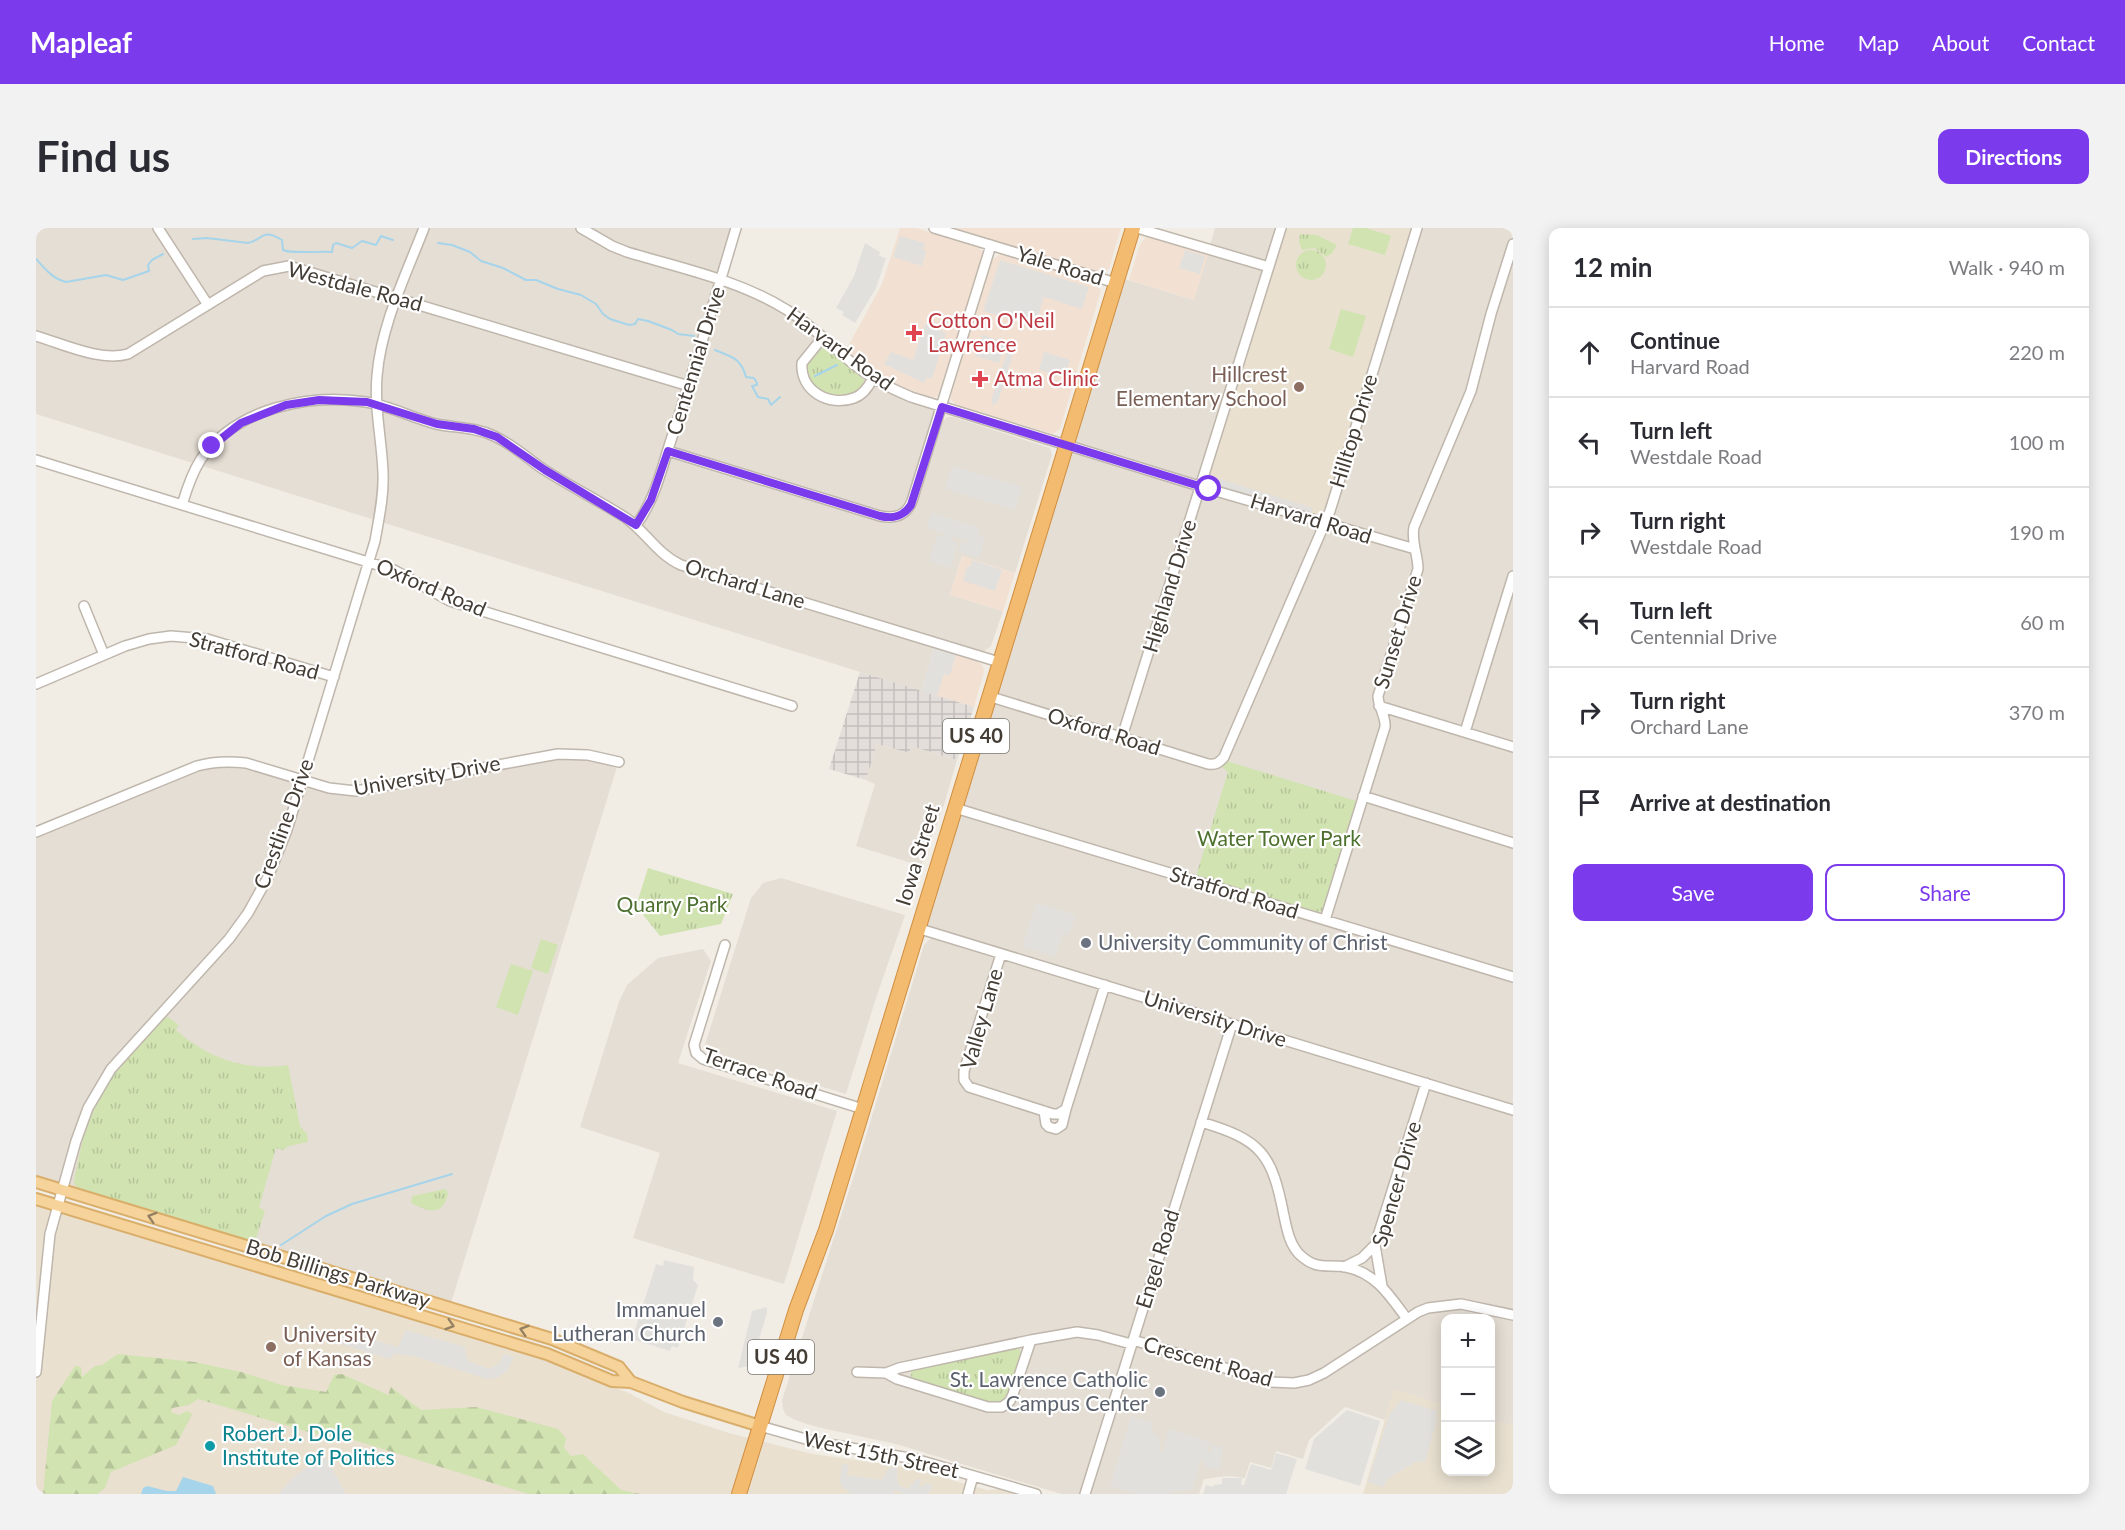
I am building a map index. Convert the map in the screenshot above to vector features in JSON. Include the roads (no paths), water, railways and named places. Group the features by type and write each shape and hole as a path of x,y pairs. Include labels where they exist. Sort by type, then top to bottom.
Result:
{"highway":[{"name":"Iowa Street","path":"739,1494 796,1310 826,1230 988,696 1135,228"}],"main road":[{"name":"Bob Billings Parkway","path":"36,1182 552,1339 619,1367 631,1382"},
{"name":"Bob Billings Parkway","path":"36,1199 547,1354 612,1381 631,1382 683,1402 760,1426"}],"street":[{"path":"158,228 208,305"},
{"name":"Crestline Drive","path":"36,1372 47,1247 82,1122 106,1076 222,946 258,897 278,854 375,541 383,487 377,406 379,365 397,298 424,228"},
{"name":"Harvard Road","path":"581,228 596,238 627,252 721,280 773,302 797,316 873,378 911,397 1416,549"},
{"name":"Centennial Drive","path":"636,525 651,500 668,451 736,228"},
{"name":"Yale Road","path":"934,228 1116,283"},
{"path":"1135,228 1269,267"},
{"name":"Highland Drive","path":"1122,737 1281,228"},
{"name":"Hilltop Drive","path":"1220,762 1325,523 1418,228"},
{"name":"Sunset Drive","path":"1325,920 1385,727 1379,706 1380,690 1418,569 1412,536 1414,527 1472,391 1491,314 1513,244"},
{"path":"668,451 880,516 893,518 902,515 911,505 992,245"},
{"name":"Westdale Road","path":"36,336 101,355 128,354 263,271 289,266 689,386"},
{"path":"823,337 802,363 803,378 810,390 817,395 831,399 846,400 861,394 873,378"},
{"name":"Orchard Lane","path":"182,505 192,475 203,456 241,423 274,409 311,401 367,402 437,424 474,429 497,437 545,470 636,525 660,552 681,565 999,662"},
{"name":"Oxford Road","path":"36,460 370,562 403,573 450,601 792,706"},
{"path":"1465,732 1513,576"},
{"path":"84,606 104,655"},
{"name":"Stratford Road","path":"36,684 125,646 171,636 196,637 334,678"},
{"name":"Oxford Road","path":"988,696 1208,764 1220,762"},
{"path":"1379,706 1513,747"},
{"name":"University Drive","path":"36,832 205,764 232,761 246,763 329,788 356,791 558,754 588,755 619,762"},
{"path":"1363,796 1513,843"},
{"name":"Stratford Road","path":"955,808 1513,977"},
{"name":"University Drive","path":"917,928 1513,1110"},
{"name":"Terrace Road","path":"725,945 694,1045 696,1053 703,1059 863,1109"},
{"name":"Valley Lane","path":"1001,954 964,1071 966,1083 969,1087 1044,1111"},
{"path":"1066,1109 1058,1114 1044,1111 1046,1124 1056,1129 1062,1125 1105,986"},
{"name":"Engel Road","path":"1085,1494 1232,1024"},
{"name":"Spencer Drive","path":"1382,1286 1375,1245 1426,1083"},
{"path":"1201,1122 1233,1132 1245,1139 1265,1157 1276,1177 1291,1242 1300,1254 1307,1260 1324,1267 1344,1267 1357,1272 1382,1286 1407,1319"},
{"path":"1344,1267 1362,1258 1375,1245"},
{"name":"Crescent Road","path":"886,1373 908,1366 1077,1332 1132,1342 1271,1382 1294,1383 1309,1380 1324,1373 1407,1319 1428,1308 1461,1304 1513,1315"},
{"path":"857,1372 886,1373 897,1379 988,1407 1002,1407 1010,1401 1031,1340"},
{"path":"908,1366 908,1378 912,1383"},
{"name":"West 15th Street","path":"760,1426 816,1442 915,1460 1036,1494"},
{"path":"968,1494 973,1476"}],"water":[{"path":"183,1477 213,1486 216,1494 141,1494 143,1488 147,1486 176,1491"}],"waterway":[{"path":"193,239 207,238 248,243 270,235 282,240 283,250 299,252 332,252 333,245 336,243 352,248 362,241 376,245 381,236 393,240"},
{"path":"438,243 452,245 470,252 481,261 503,268 526,280 536,280 581,295 596,304 610,319 629,325 635,324 638,319 648,321 678,334 694,336"},
{"path":"36,259 61,281 106,275 123,280 149,271 148,265 152,260 163,254"},
{"path":"715,350 735,359 746,377 754,378 757,385 752,386 758,397 768,399 771,405 780,397"},
{"path":"815,376 837,365"},
{"path":"281,1245 326,1216 352,1204 452,1174"}],"place":[{"name":"Cotton O'Neil Lawrence","path":"914,333"},
{"name":"Atma Clinic","path":"980,379"},
{"name":"Hillcrest Elementary School","path":"1299,387"},
{"name":"University Community of Christ","path":"1086,943"},
{"name":"Immanuel Lutheran Church","path":"718,1322"},
{"name":"University of Kansas","path":"271,1347"},
{"name":"St. Lawrence Catholic Campus Center","path":"1160,1392"},
{"name":"Robert J. Dole Institute of Politics","path":"210,1446"}],"park label":[{"name":"Water Tower Park","path":"1279,839"},
{"name":"Quarry Park","path":"672,905"}]}
